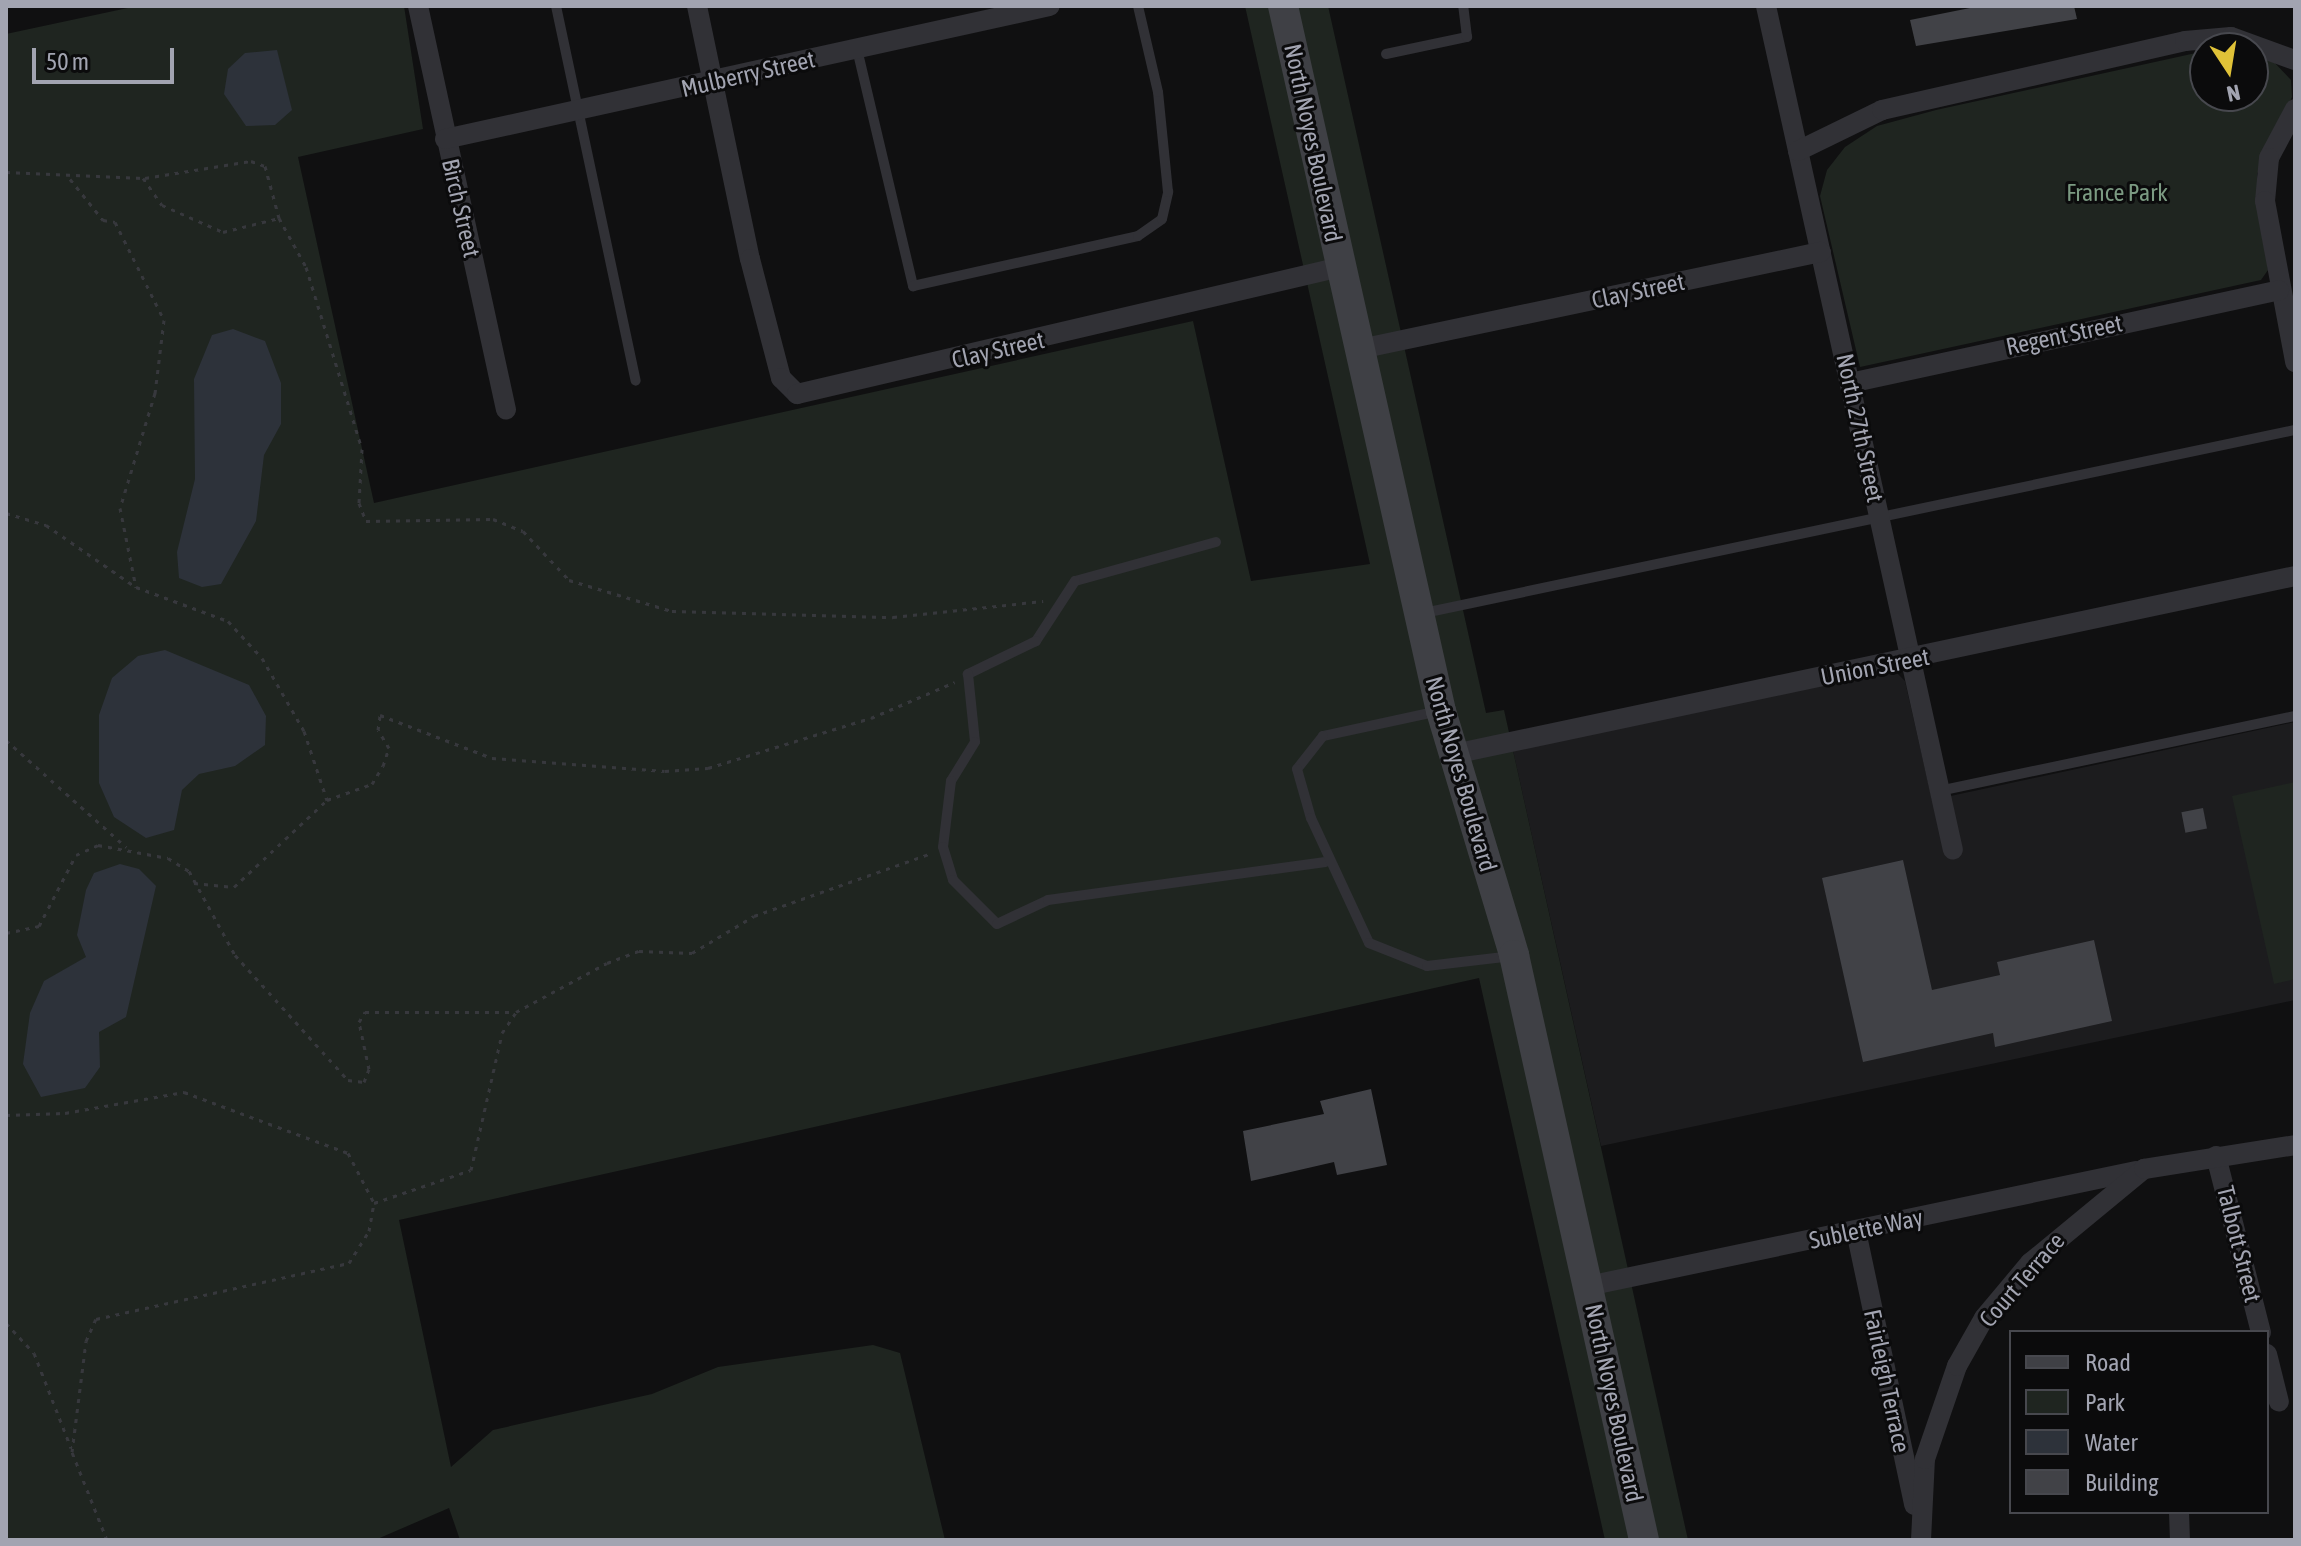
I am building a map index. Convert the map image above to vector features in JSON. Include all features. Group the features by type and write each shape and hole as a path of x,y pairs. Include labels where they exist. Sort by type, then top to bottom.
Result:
{"street":[{"name":"Birch Street","path":"418,6 506,410"},
{"path":"697,6 713,81"},
{"name":"Mulberry Street","path":"445,139 1050,6"},
{"name":"North Noyes Boulevard","path":"1283,6 1441,711 1514,955 1644,1540"},
{"name":"North 27th Street","path":"1766,6 1953,850"},
{"path":"1798,151 1882,110 2124,54 2231,37 2295,60"},
{"name":"Clay Street","path":"713,81 750,259 781,378 797,394 1340,267"},
{"path":"2295,109 2265,172 2279,290 2295,362"},
{"name":"Clay Street","path":"1360,349 1821,252"},
{"name":"Regent Street","path":"1850,383 2279,290"},
{"name":"Union Street","path":"1454,754 1910,660 2295,576"},
{"path":"2216,1156 2295,1145"},
{"name":"Court Terrace","path":"1920,1536 1925,1459 1957,1366 1984,1318 2066,1230 2144,1169 2216,1156"},
{"name":"Talbott Street","path":"2216,1156 2260,1330"},
{"name":"Sublette Way","path":"1588,1286 2144,1169"},
{"name":"Fairleigh Terrace","path":"1856,1231 1920,1536"},
{"path":"2269,1362 2280,1405"},
{"path":"2179,1514 2180,1540"}],"lane":[{"path":"556,6 636,381"},
{"path":"857,49 913,286 1138,236 1162,219 1168,192 1158,92 1138,6"},
{"path":"1386,54 1467,37 1463,6"},
{"path":"1419,614 2295,430"},
{"path":"1216,542 1075,581 1058,600 1036,641 968,674 975,742 951,781 943,847 953,880 997,924 1048,900 1325,862"},
{"path":"1441,711 1323,736 1297,769 1325,862 1355,926 1396,959 1427,966 1514,955"},
{"path":"1939,791 2295,716"}],"path":[{"path":"6,172 70,179 143,178 251,161 265,166 279,218 306,267 362,449 359,503 366,521 493,519 523,531 569,580 672,611 893,617 1058,600"},
{"path":"143,178 162,205 191,224 223,232 279,218"},
{"path":"70,179 103,220 115,222 164,320 155,393 120,508 136,587"},
{"path":"6,513 46,525 136,587 228,621 262,658 304,731 327,800"},
{"path":"193,883 234,887 327,800 372,784 389,748 378,730 380,715 492,758 564,767 708,768 921,702 968,674"},
{"path":"6,740 129,850"},
{"path":"6,933 39,926 76,855 98,845 168,858 193,883 235,955 348,1080 364,1082 369,1069 359,1022 365,1012 516,1012"},
{"path":"374,1203 471,1170 502,1033 516,1012 607,963 639,951 692,953 754,916 943,847"},
{"path":"6,1115 65,1113 184,1092 348,1153 374,1203 369,1231 349,1263 96,1319 86,1341 72,1452"},
{"path":"6,1323 34,1353 107,1540"}],"shaded area":[{"path":"1894,670 1905,681 1932,800 2295,722 2295,1000 1601,1146 1512,746"}],"green space":[{"path":"137,6 404,6 423,129 298,157 374,503 1193,321 1251,581 1370,564 1245,6 1328,6 1486,713 1504,710 1688,1540 1605,1540 1479,978 399,1220 451,1467 493,1430 652,1394 718,1367 873,1345 900,1353 945,1540 460,1540 449,1508 375,1540 6,1540 6,34"},
{"name":"France Park","path":"2189,55 2189,112 2269,112 2269,59 2272,60 2291,80 2292,97 2257,174 2268,270 2261,280 1860,367 1820,196 1827,170 1845,147 1877,126 1936,110"},
{"path":"2295,782 2295,979 2274,984 2232,796"}],"water":[{"path":"277,50 292,110 275,125 246,126 224,94 228,69 245,53"},
{"path":"233,329 265,341 281,383 281,424 264,455 256,521 221,584 202,587 179,578 177,552 195,479 194,379 212,335"},
{"path":"165,650 249,685 266,716 265,745 235,766 199,774 182,790 174,830 146,838 114,817 99,783 99,715 112,678 138,656"},
{"path":"120,864 139,869 156,886 126,1017 99,1032 100,1067 85,1088 41,1097 23,1064 30,1013 44,981 86,957 77,935 86,890 94,873"}],"building":[{"path":"1980,6 2074,6 2077,19 1916,46 1910,20"},
{"path":"2203,808 2207,829 2185,833 2181,812"},
{"path":"1903,860 1932,990 2000,975 1997,962 2094,940 2112,1021 1995,1047 1993,1033 1863,1062 1822,878"},
{"path":"1371,1089 1387,1165 1337,1175 1334,1162 1251,1181 1243,1131 1324,1114 1320,1101"}]}
